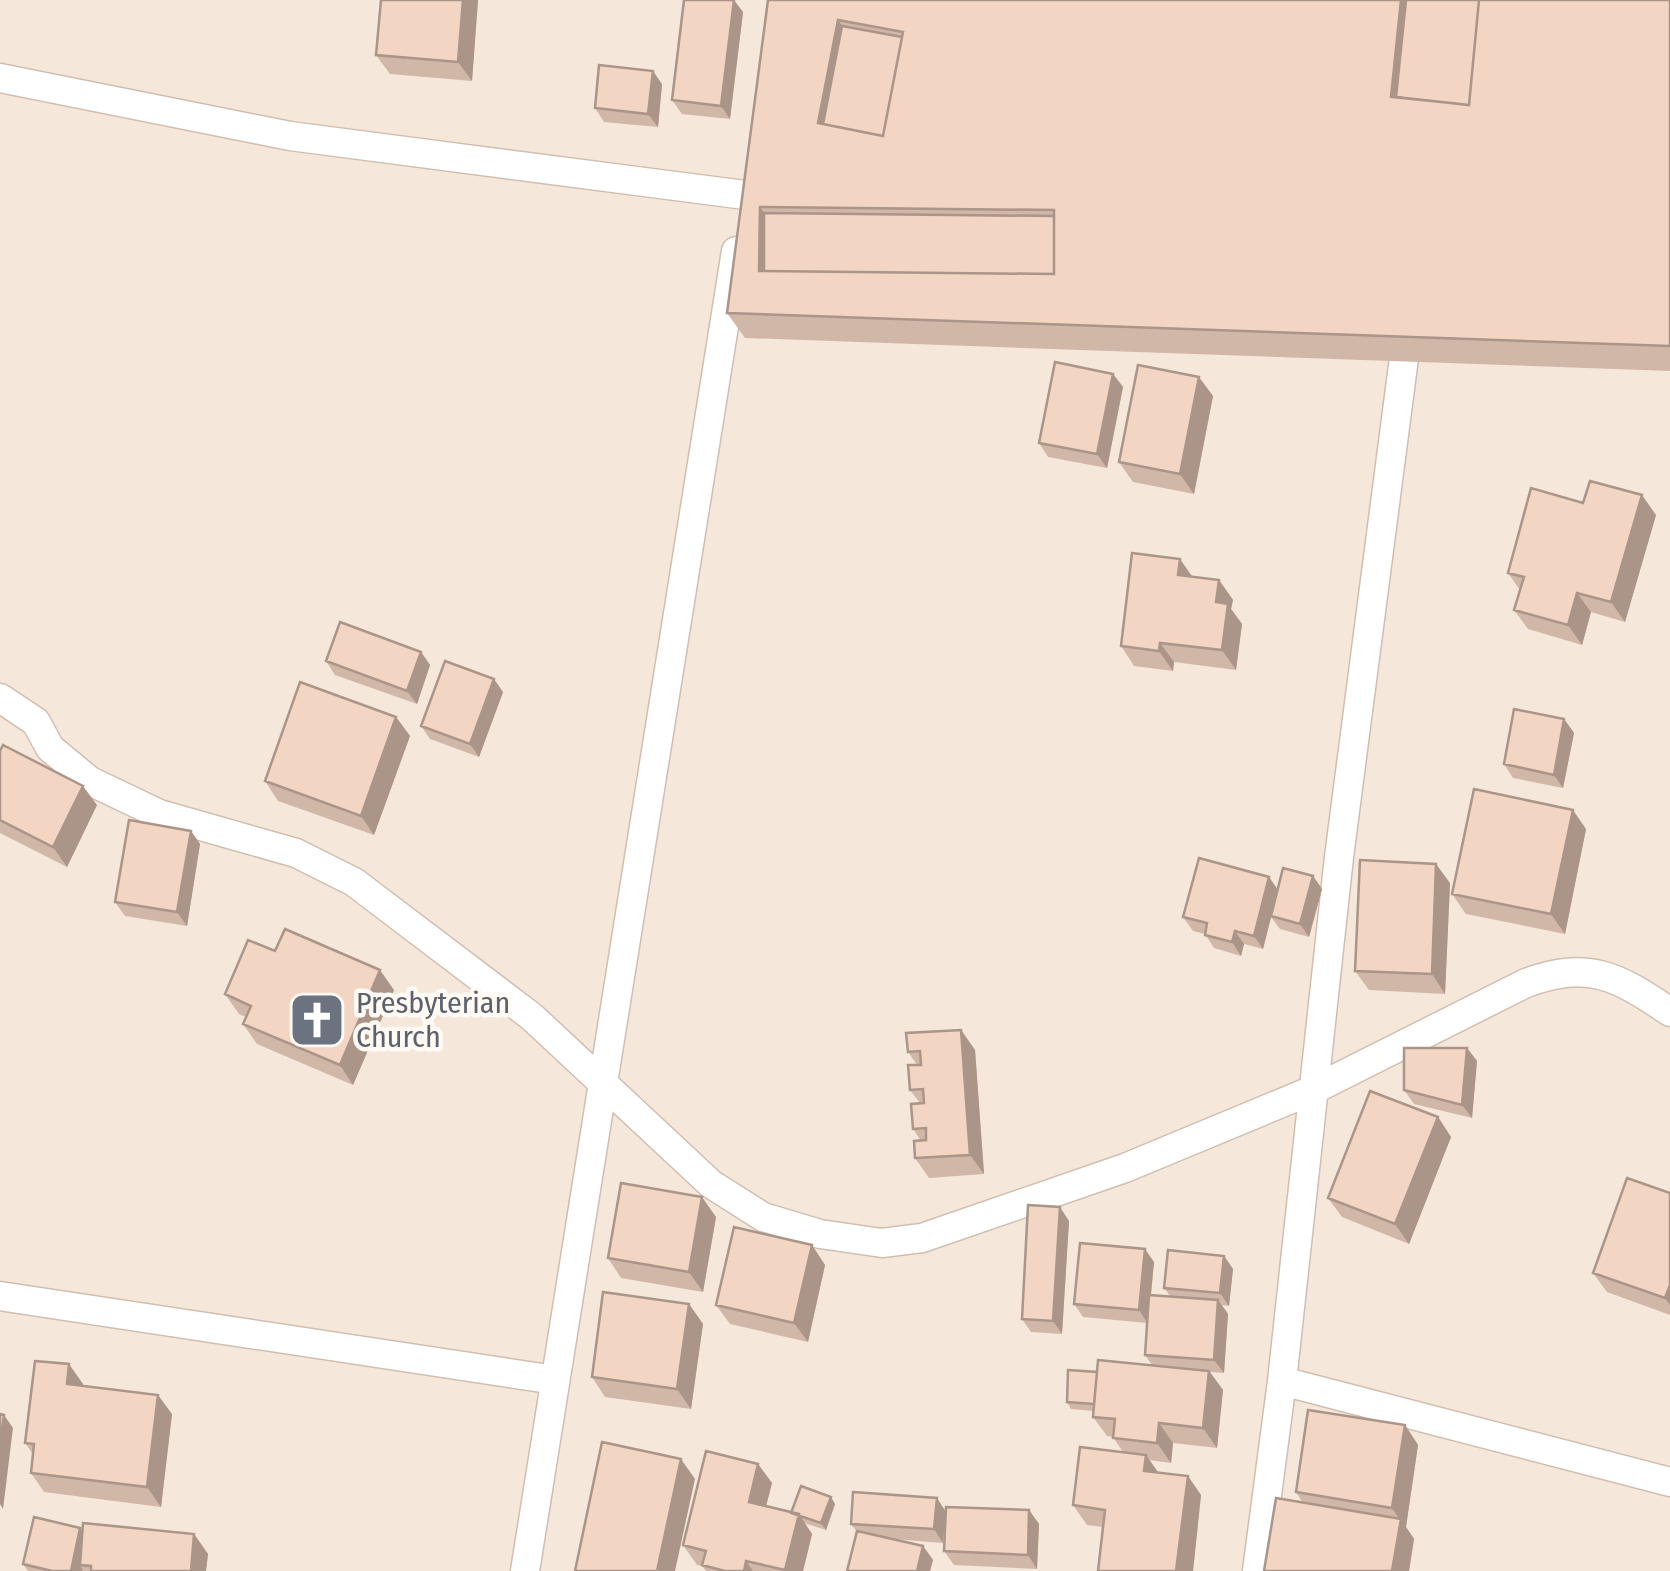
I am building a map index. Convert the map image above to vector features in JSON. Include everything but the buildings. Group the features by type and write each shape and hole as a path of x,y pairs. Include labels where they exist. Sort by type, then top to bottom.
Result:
{"street":[{"path":"0,78 290,136 745,195 805,195"},
{"path":"524,1571 745,195"},
{"path":"1256,1571 1411,294"},
{"path":"0,698 36,722 50,748 90,781 159,814 296,853 354,882 532,1017 711,1184 763,1217 820,1234 882,1242 922,1238 1125,1168 1313,1090 1526,983 1559,971 1590,970 1631,985 1670,1012"},
{"path":"0,1296 554,1380"},
{"path":"1282,1381 1670,1482"}],"shaded area":[{"path":"0,0 1670,0 1670,1571 0,1571"}],"place":[{"name":"Presbyterian Church","path":"317,1020"}]}
